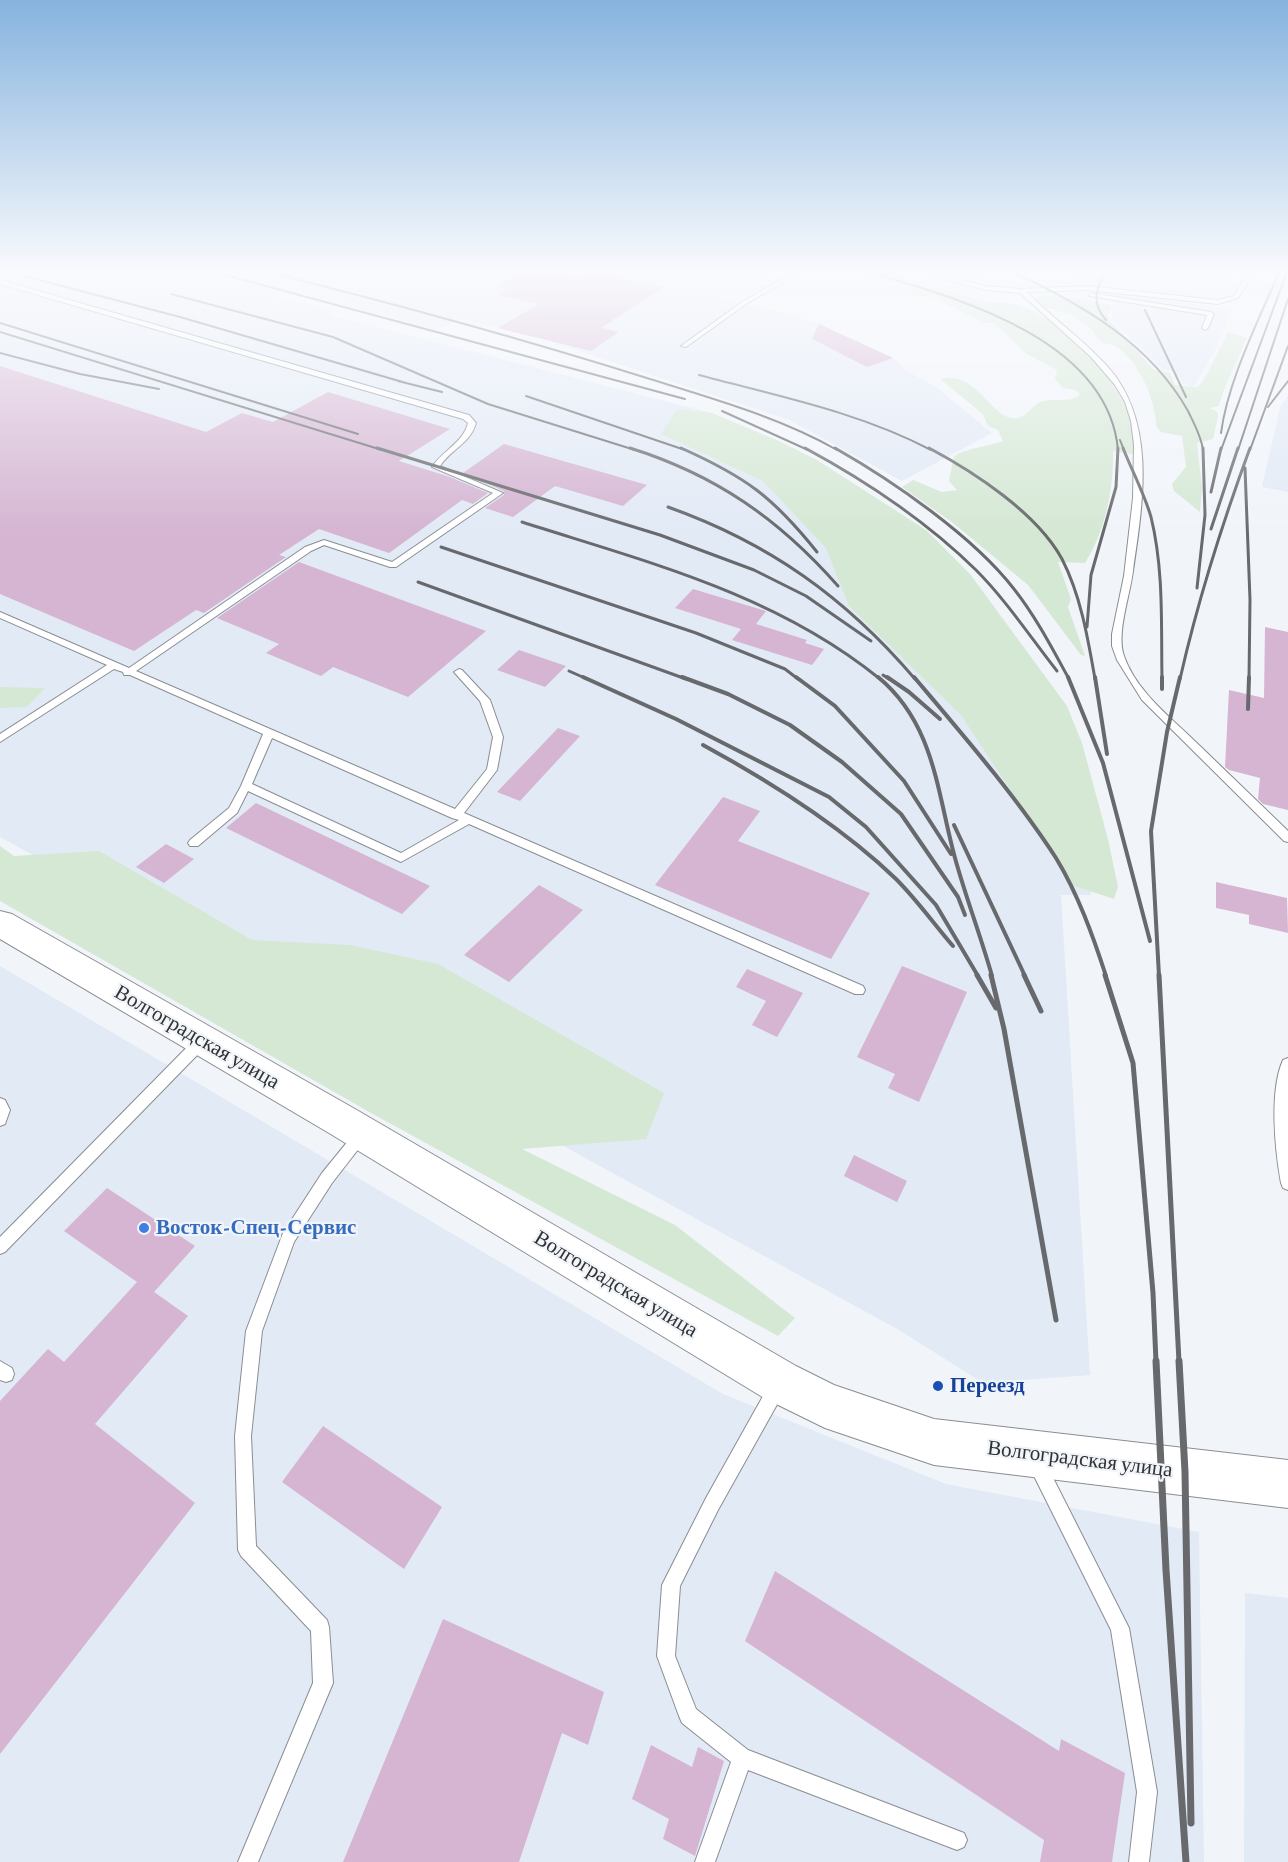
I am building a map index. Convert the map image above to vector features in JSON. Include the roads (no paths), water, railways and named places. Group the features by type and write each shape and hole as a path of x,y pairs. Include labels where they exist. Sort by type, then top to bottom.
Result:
{"main road":[{"name":"Волгоградская улица","path":"0,923 363,1133 780,1382 825,1405 934,1443 1288,1484"}],"lane":[{"path":"127,673 308,549 324,542 393,565 500,493 436,467 439,460 468,437 472,423 466,417 265,359"},
{"path":"1098,359 1119,385 1134,417 1138,433 1138,476 1125,594 1116,645 1127,670 1145,698 1288,838"},
{"path":"0,615 127,673 859,990"},
{"path":"0,739 112,666"},
{"path":"246,786 401,858 461,818 492,770 498,737 485,700 459,672"},
{"path":"194,843 234,810 267,734"},
{"path":"0,1247 203,1040"},
{"path":"1288,1064 1283,1086 1288,1183"},
{"path":"0,1104 3,1110 0,1120"},
{"path":"248,1862 322,1683 320,1627 247,1550 243,1436 254,1331 288,1238 327,1178 363,1133"},
{"path":"780,1382 712,1503 671,1585 666,1656 689,1716 742,1758 957,1840"},
{"path":"1032,1454 1120,1628 1147,1792 1139,1862"},
{"path":"705,1862 742,1758"}],"railway":[{"path":"22,359 80,374 159,389"},
{"path":"87,359 382,450"},
{"path":"116,359 358,434"},
{"path":"323,359 406,383"},
{"path":"384,359 488,404 635,450"},
{"path":"536,359 685,399"},
{"path":"584,359 769,418 837,450"},
{"path":"1065,359 1087,379 1108,412 1118,450"},
{"path":"1148,359 1172,387 1188,411 1201,439 1203,450"},
{"path":"1168,359 1186,397"},
{"path":"1221,433 1230,393 1242,359"},
{"path":"1221,450 1255,359"},
{"path":"1238,450 1268,359"},
{"path":"1250,450 1283,359"},
{"path":"699,375 847,415 931,450"},
{"path":"398,381 406,383"},
{"path":"1268,407 1288,381"},
{"path":"406,383 442,392"},
{"path":"526,396 685,450"},
{"path":"722,411 808,450"},
{"path":"1120,440 1124,450"},
{"path":"377,448 660,535 754,570 806,596 871,641"},
{"path":"630,448 690,472 744,502 793,540 838,586"},
{"path":"681,448 723,469 757,490 786,517 817,552"},
{"path":"805,448 851,474 895,503 957,552 998,594 1057,671"},
{"path":"835,448 906,493 977,549 1022,600 1068,678"},
{"path":"929,448 1003,495 1021,510 1051,542 1062,559 1074,588 1083,618 1095,679"},
{"path":"1123,448 1148,508 1155,537 1161,598 1162,679"},
{"path":"1197,588 1205,515 1203,448"},
{"path":"1211,492 1221,448"},
{"path":"1211,529 1238,448"},
{"path":"1180,679 1211,562 1250,448"},
{"path":"1087,627 1091,575 1116,487 1118,450"},
{"path":"1245,468 1250,600 1249,679"},
{"path":"668,507 705,521 739,538 803,576 861,623 915,679"},
{"path":"522,522 663,567 754,603 798,624 840,649 880,679"},
{"path":"441,547 696,633 785,669 798,679"},
{"path":"418,582 686,679"},
{"path":"569,671 587,679"},
{"path":"883,675 889,679"},
{"path":"583,677 676,719 829,797 866,827 936,905 978,976"},
{"path":"682,677 728,694 790,725 842,762 901,814 958,897 965,915"},
{"path":"796,677 835,706 904,781 951,854"},
{"path":"887,677 909,692 940,719"},
{"path":"914,677 1006,788 1056,858 1084,916 1106,976"},
{"path":"1095,677 1107,754"},
{"path":"1159,976 1151,831 1167,732 1180,677"},
{"path":"1248,709 1249,677"},
{"path":"1068,678 1103,763 1150,941"},
{"path":"880,679 912,716 923,738 938,785 959,873 992,976"},
{"path":"1162,679 1162,689"},
{"path":"703,745 779,789 852,840 904,887 953,946"},
{"path":"954,825 1025,976"},
{"path":"977,975 996,1008"},
{"path":"991,975 1004,1029 1056,1320"},
{"path":"1024,975 1041,1011"},
{"path":"1105,975 1133,1063 1153,1293 1156,1362"},
{"path":"1159,975 1179,1362"},
{"path":"1156,1361 1166,1570 1186,1862"},
{"path":"1179,1361 1185,1472 1191,1823"}],"place":[{"name":"Восток-Спец-Сервис","path":"144,1228"},
{"name":"Переезд","path":"938,1386"}]}
